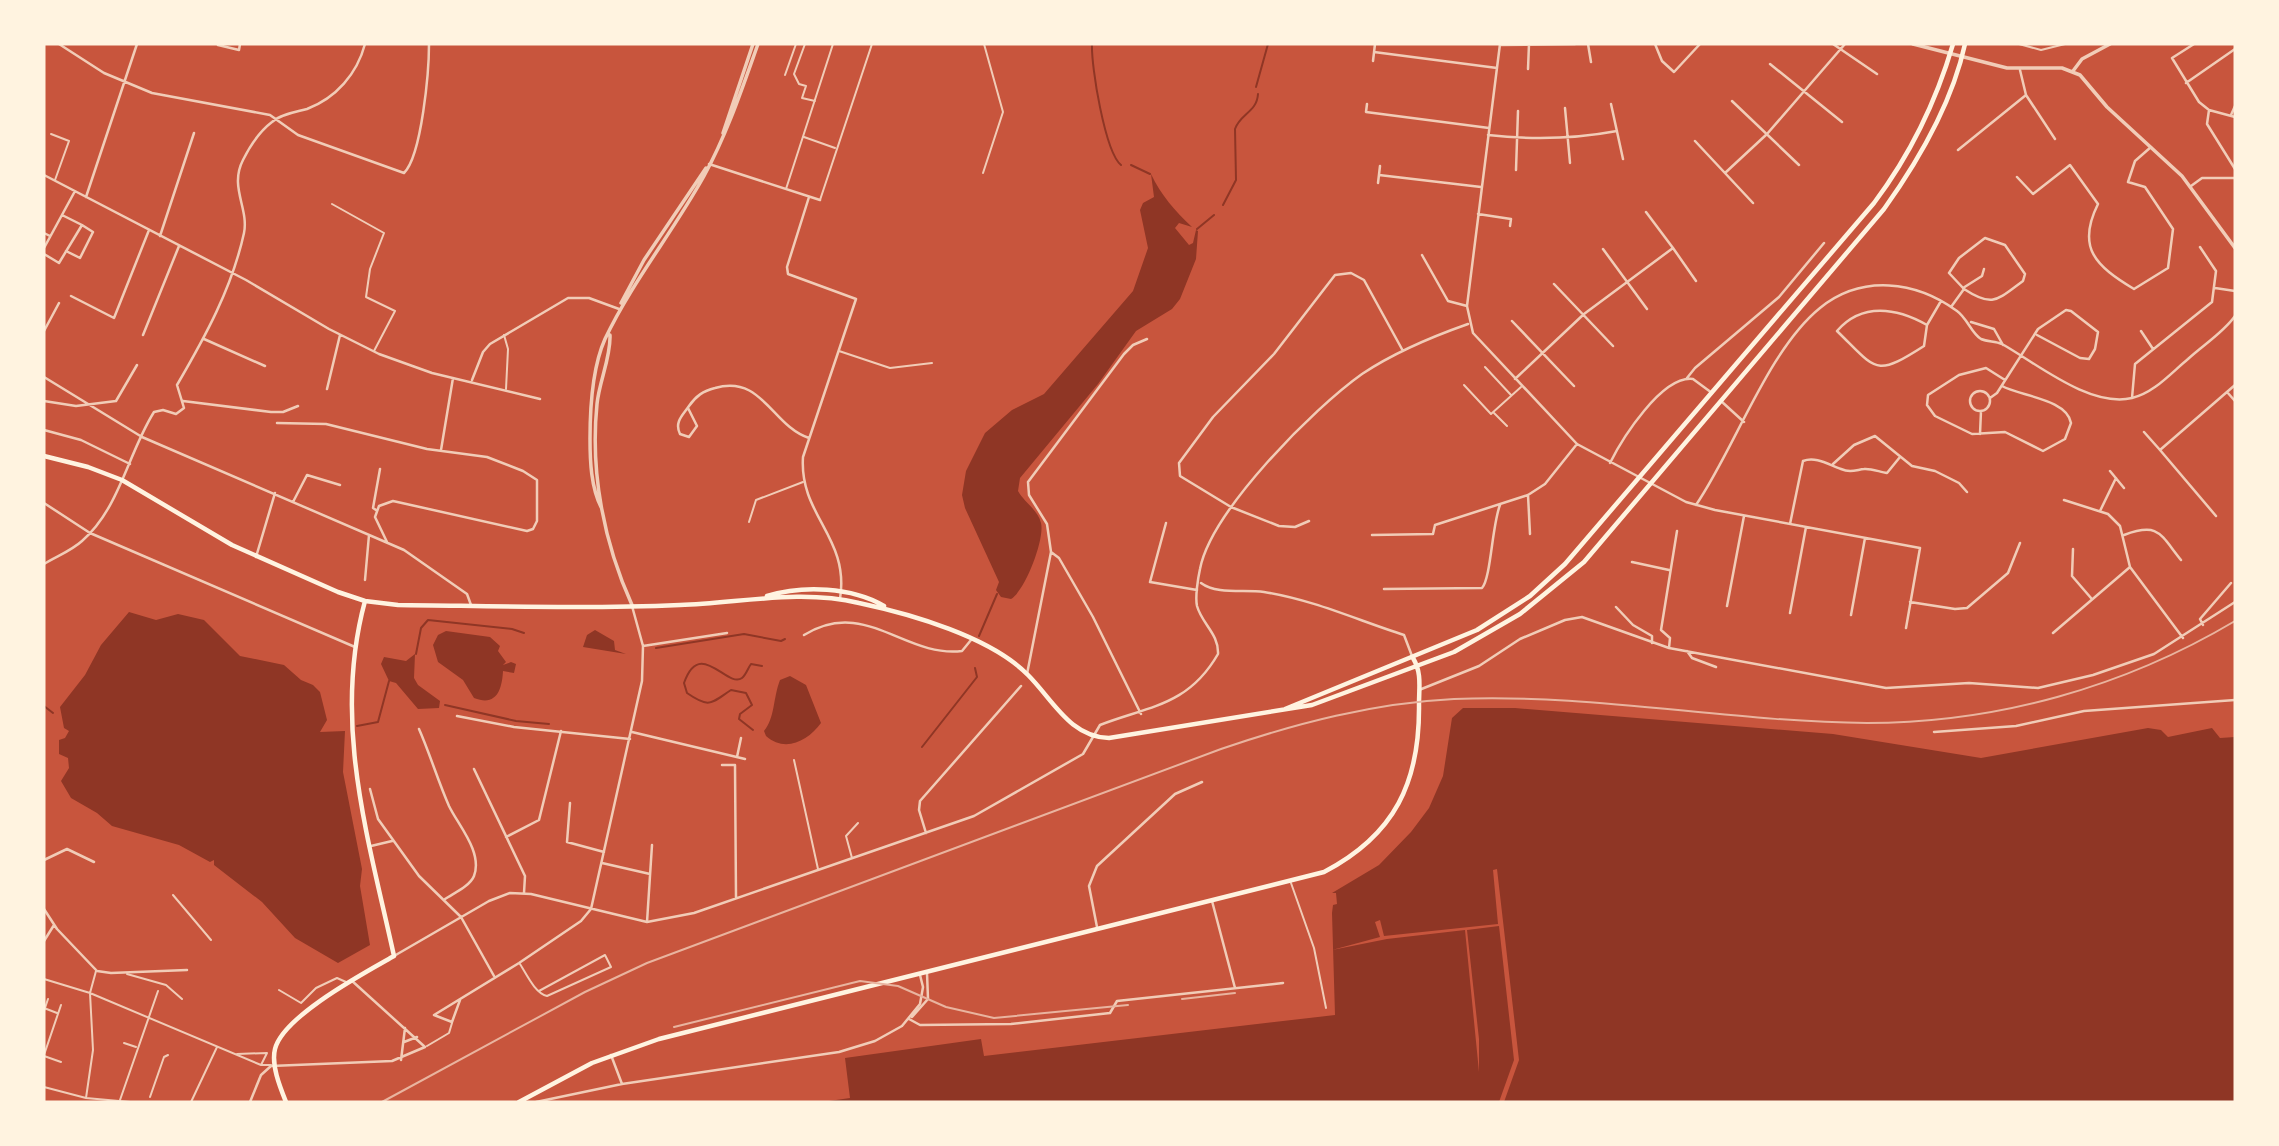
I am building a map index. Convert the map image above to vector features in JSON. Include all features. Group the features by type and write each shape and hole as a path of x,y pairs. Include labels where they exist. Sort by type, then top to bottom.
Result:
{"main road":[{"path":"1284,709 1477,630 1510,610 1551,578 1622,502 1823,266 1902,165 1937,91 1953,44"},
{"path":"759,599 780,592 841,592 867,598 891,610 971,640 1000,653 1027,674 1070,723 1095,736 1125,735 1312,705 1415,667 1490,633 1538,601 1584,562 1807,303 1905,180 1936,125 1965,44"},
{"path":"44,456 88,467 122,480 256,557 365,601 471,605 682,605 759,599 840,599 891,610"},
{"path":"286,1102 276,1065 275,1047 284,1033 317,1003 349,981 394,956 357,775 350,719 355,648 365,601"},
{"path":"519,1102 611,1055 659,1039 1291,883 1341,863 1386,825 1410,782 1419,730 1419,683 1413,658"}],"street":[{"path":"59,44 91,66 122,81 164,96 278,118 285,127 298,135 404,173 412,158 427,93 429,44"},
{"path":"86,197 122,81 137,44"},
{"path":"218,45 239,50 240,44"},
{"path":"44,564 65,553 90,533 107,510 155,412 180,412 185,406 177,385 204,339 233,273 245,223 237,192 239,171 263,131 278,118 310,107 335,93 351,75 365,44"},
{"path":"452,1022 436,1017 434,1013 490,983 495,976 520,963 581,921 592,909 642,681 643,646 593,479 590,421 596,375 606,338 620,307 708,166 723,135 753,44"},
{"path":"723,135 728,128 758,44"},
{"path":"785,75 796,44"},
{"path":"805,44 794,74 799,84 806,86 802,97 814,102"},
{"path":"786,189 833,44"},
{"path":"708,166 820,200 872,44"},
{"path":"984,44 1003,112 984,173"},
{"path":"1373,61 1375,44"},
{"path":"1575,44 1500,44 1467,306 1468,324 1472,333 1577,443 1664,491 1696,506 1920,548 1906,628"},
{"path":"1588,44 1591,62"},
{"path":"1655,44 1662,61 1674,72 1700,44"},
{"path":"1833,44 1877,74"},
{"path":"1725,173 1767,134 1845,44"},
{"path":"1913,44 2020,70 2057,68 2073,71 2191,186 2235,248"},
{"path":"2019,44 2041,50 2065,44"},
{"path":"2073,71 2082,59 2109,44"},
{"path":"2194,44 2172,58 2186,83 2208,110 2233,116 2235,106"},
{"path":"1528,69 1529,45"},
{"path":"2186,83 2235,49"},
{"path":"1374,52 1497,68"},
{"path":"1770,64 1843,122"},
{"path":"2020,70 2026,95 2055,139"},
{"path":"1958,150 2026,95"},
{"path":"1732,101 1799,165"},
{"path":"1365,119 1367,104"},
{"path":"1611,104 1623,159"},
{"path":"1565,108 1570,163"},
{"path":"2208,110 2207,124 2235,169"},
{"path":"1516,170 1518,111"},
{"path":"1366,112 1489,128"},
{"path":"1488,135 1516,138 1568,137 1617,131"},
{"path":"160,236 194,133"},
{"path":"51,134 69,141 55,181"},
{"path":"803,137 837,148"},
{"path":"1695,141 1753,203"},
{"path":"2017,177 2033,194 2070,164 2098,204 2087,226 2088,245 2108,273 2134,289 2168,268 2173,229 2145,187 2128,182 2135,161 2151,147"},
{"path":"1378,183 1380,166"},
{"path":"44,175 233,273 374,352 412,367 540,399"},
{"path":"1379,175 1481,187"},
{"path":"2191,186 2202,178 2235,178"},
{"path":"44,248 75,191"},
{"path":"809,197 786,272 790,276 856,299 803,457 803,482 809,501 839,557 840,599"},
{"path":"332,204 384,233 370,269 366,297 395,311 374,352"},
{"path":"1646,212 1696,281"},
{"path":"1478,214 1511,219 1510,226"},
{"path":"62,215 93,232 80,258 66,251"},
{"path":"44,254 59,263 82,225"},
{"path":"71,296 114,318 149,230"},
{"path":"44,233 50,236"},
{"path":"1985,238 2005,245 2025,274 2023,281 1992,302 1984,302 1963,289 1949,273 1959,258 1985,238"},
{"path":"1610,463 1641,414 1676,382 1687,378 1695,368 1779,297 1825,243"},
{"path":"143,335 179,246"},
{"path":"2132,398 2134,364 2212,302 2216,271 2200,247"},
{"path":"1516,379 1584,314 1673,248"},
{"path":"1603,249 1647,309"},
{"path":"1422,256 1448,301 1467,306"},
{"path":"1951,307 1963,289 1982,276 1984,269"},
{"path":"1309,521 1287,528 1231,507 1184,479 1178,473 1179,463 1213,417 1273,354 1335,275 1351,273 1364,280 1403,351"},
{"path":"1554,284 1614,345"},
{"path":"1696,506 1774,367 1794,337 1811,316 1835,298 1855,289 1890,285 1918,290 1951,307 1968,321 1980,339 2003,345 2021,358 2091,393 2112,399 2132,398 2156,386 2235,316"},
{"path":"2215,288 2235,291"},
{"path":"472,380 483,352 504,334 554,305 578,296 620,307"},
{"path":"1927,325 1896,311 1867,311 1856,315 1837,331 1875,366 1890,367 1924,346 1927,325 1941,301"},
{"path":"44,331 59,303"},
{"path":"1981,411 1989,407 1990,398 2002,386 2037,335 2038,329 2066,310 2096,328 2098,332 2095,349 2089,359 2071,354 2037,335"},
{"path":"1512,321 1574,386"},
{"path":"1968,321 1994,329 2003,345"},
{"path":"394,956 499,896 524,893 647,922 673,919 974,816 1072,761 1088,749 1100,725 1141,714 1185,693 1218,654 1216,638 1197,605 1197,590 1201,583 1200,568 1205,552 1231,507 1265,465 1347,386 1403,351 1468,324"},
{"path":"2141,331 2153,349"},
{"path":"504,334 508,349 506,391"},
{"path":"327,389 340,335"},
{"path":"204,339 265,366"},
{"path":"1027,674 1051,552 1047,524 1030,495 1028,482 1124,354 1133,345 1147,339"},
{"path":"838,351 890,368 932,363"},
{"path":"44,401 89,405 116,401 137,365"},
{"path":"1485,367 1511,396"},
{"path":"2002,386 2015,394 2030,394 2063,410 2070,418 2070,429 2065,439 2043,451 2005,432 1972,434 1935,416 1927,405 1927,399 1959,375 1983,368 2005,380"},
{"path":"44,377 142,437 387,542 467,594 471,605"},
{"path":"440,451 453,378"},
{"path":"1687,378 1698,381 1713,394"},
{"path":"1464,385 1491,414 1522,386"},
{"path":"2160,450 2235,385"},
{"path":"688,408 697,426 689,437 680,434 677,428 681,415 695,398 725,386 747,388 769,403 785,426 809,438"},
{"path":"1981,411 1971,405 1973,393 1982,390 1990,398"},
{"path":"2227,392 2235,401"},
{"path":"183,401 271,412 284,412 298,406"},
{"path":"1721,401 1744,422"},
{"path":"1980,435 1981,411"},
{"path":"1494,412 1507,426"},
{"path":"277,424 326,424 440,451 487,457 533,477 539,484 537,526 527,531 393,501 376,510"},
{"path":"44,430 81,440 130,464"},
{"path":"2144,432 2216,516"},
{"path":"1833,464 1844,455 1843,452 1870,436 1875,436 1912,466 1927,468 1959,482 1967,492"},
{"path":"1372,535 1433,534 1435,525 1528,495 1545,484 1577,443"},
{"path":"1790,524 1803,461 1807,459 1833,464 1840,469 1887,473 1900,457"},
{"path":"380,469 373,508 387,542"},
{"path":"2110,471 2124,488"},
{"path":"293,502 307,475 340,485"},
{"path":"2100,511 2116,478"},
{"path":"749,522 756,500 803,482"},
{"path":"256,557 275,493"},
{"path":"1528,495 1530,534"},
{"path":"2064,500 2100,511 2115,519 2124,535 2130,567 2183,638"},
{"path":"44,503 90,533 355,648"},
{"path":"1384,589 1482,588 1487,581 1491,537 1500,505"},
{"path":"1727,606 1744,516"},
{"path":"1166,523 1150,582 1197,590"},
{"path":"1790,613 1805,527"},
{"path":"2124,535 2145,527 2154,529 2182,560"},
{"path":"1669,648 1670,638 1661,629 1677,531"},
{"path":"365,580 369,534"},
{"path":"1851,615 1865,538"},
{"path":"1910,602 1955,609 1967,608 2007,573 2020,543"},
{"path":"2073,549 2072,576 2091,598"},
{"path":"1051,552 1059,558 1093,617 1141,714"},
{"path":"1632,562 1669,570"},
{"path":"2053,633 2130,567"},
{"path":"1201,583 1213,589 1265,592 1322,604 1362,622 1404,635 1413,658"},
{"path":"2203,625 2200,619 2231,583"},
{"path":"1419,690 1479,666 1513,643 1575,618 1599,621 1669,648 1886,688 1969,683 2038,688 2135,661 2183,638 2235,602"},
{"path":"1616,607 1633,625 1652,636 1652,643"},
{"path":"804,635 830,624 851,621 878,626 914,644 955,651 962,651 971,640"},
{"path":"643,646 727,634"},
{"path":"1686,651 1692,658 1716,667"},
{"path":"926,833 919,810 920,802 1021,686"},
{"path":"1934,732 2016,726 2084,711 2235,701"},
{"path":"457,716 514,727 630,739"},
{"path":"419,729 450,808 467,837 475,864 475,872 470,882 445,900"},
{"path":"506,838 539,820 561,731"},
{"path":"632,732 745,759"},
{"path":"737,757 741,737"},
{"path":"794,760 818,870"},
{"path":"722,765 734,765 736,898"},
{"path":"474,769 525,876 524,893"},
{"path":"1097,929 1089,895 1091,876 1097,866 1175,794 1202,782"},
{"path":"370,789 374,811 393,841 419,876 461,918 495,976"},
{"path":"570,803 567,842 604,852"},
{"path":"852,859 846,833 858,823"},
{"path":"371,846 393,841"},
{"path":"647,922 652,845"},
{"path":"44,860 67,849 94,862"},
{"path":"601,863 650,874"},
{"path":"1291,883 1314,948 1326,1009"},
{"path":"173,895 211,940"},
{"path":"1212,901 1235,988"},
{"path":"44,909 54,925 97,971 127,973 187,970"},
{"path":"44,941 54,925"},
{"path":"44,926 49,932"},
{"path":"520,963 539,991 544,996 551,995 596,971 610,970 610,964 605,955 539,991"},
{"path":"86,1098 93,1050 90,993 97,971"},
{"path":"536,1102 622,1084 839,1052 890,1035 909,1019 927,1000 927,972"},
{"path":"127,973 166,985 182,999"},
{"path":"909,1019 922,1001 923,987 919,974"},
{"path":"279,990 301,1003 316,988 337,978 349,981 398,1019 425,1047"},
{"path":"44,979 90,993 261,1065 401,1060 449,1033 460,1000"},
{"path":"909,1019 920,1025 1011,1024 1110,1013 1117,1002 1283,983"},
{"path":"120,1100 158,991"},
{"path":"48,999 44,1009 58,1013"},
{"path":"61,1005 44,1054 61,1062"},
{"path":"401,1060 405,1027"},
{"path":"404,1042 417,1037"},
{"path":"124,1043 138,1048"},
{"path":"191,1102 217,1046"},
{"path":"236,1054 267,1053 261,1065"},
{"path":"150,1097 156,1077 168,1055"},
{"path":"611,1055 622,1084"},
{"path":"250,1102 261,1075 267,1068 276,1065"},
{"path":"44,1087 86,1098 130,1102"}],"shaded area":[{"path":"1151,174 1169,202 1192,227 1179,223 1175,228 1189,245 1193,243 1196,230 1198,231 1196,259 1180,299 1172,309 1136,331 1098,384 1020,478 1018,491 1041,523 1040,540 1033,564 1022,586 1011,599 1001,597 996,590 999,582 965,508 962,495 966,471 985,433 1012,410 1044,394 1133,291 1148,248 1140,210 1143,203 1154,197"},
{"path":"129,612 156,620 178,614 204,620 240,656 284,665 320,692 327,720 320,732 345,731 343,772 362,869 360,886 370,945 338,963 295,938 262,902 214,865 214,860 210,862 179,845 112,826 97,813 71,798 61,781 69,768 68,758 59,754 59,740 65,738 69,731 64,728 60,707 85,675 101,645"},
{"path":"595,630 614,641 615,650 626,654 583,647 587,635"},
{"path":"446,631 490,637 500,646 498,651 506,662 503,665 511,662 516,664 514,673 503,671 499,690 493,698 474,698 463,680 438,662 433,645 438,635"},
{"path":"415,654 414,678 418,685 440,701 439,708 418,709 396,683 389,681 381,664 384,657 406,661"},
{"path":"790,676 806,685 821,723 803,740 781,744 766,736 764,731 770,720 780,680"},
{"path":"1463,708 1515,708 1833,734 1981,758 2148,728 2161,730 2168,737 2212,728 2220,738 2235,737 2235,1102 822,1102 850,1098 845,1058 981,1039 984,1056 1335,1015 1332,913 1333,905 1337,904 1336,893 1332,893 1379,865 1411,832 1429,808 1443,776 1452,718"}],"pier":[{"path":"1497,869 1519,1060 1504,1102 1499,1102 1514,1060 1499,926 1467,930 1479,1039 1479,1072 1465,930 1387,939 1332,950 1380,937 1375,922 1380,920 1384,936 1498,924 1493,870"}],"waterway":[{"path":"1092,44 1105,127 1115,157 1121,165"},
{"path":"1256,87 1268,44"},
{"path":"1223,205 1236,180 1235,129 1255,105 1258,94"},
{"path":"1131,165 1150,174"},
{"path":"1197,229 1214,215"},
{"path":"979,636 997,594"},
{"path":"416,654 421,628 428,620 512,629 524,633"},
{"path":"656,648 744,634 781,641 785,639"},
{"path":"753,730 739,719 740,714 752,705 746,693 731,690 706,703 687,693 684,683 690,670 698,664 713,667 736,679 742,678 751,664 762,666"},
{"path":"922,747 977,677 975,668"},
{"path":"357,726 378,722 389,681"},
{"path":"445,705 516,721 549,724"},
{"path":"44,706 53,713"}],"railway":[{"path":"382,1102 585,992 647,963 1221,749 1307,723 1424,701 1506,698 1815,721 1867,723 1964,716 2058,697 2104,682 2149,665 2235,621"},
{"path":"674,1027 860,981 898,986 946,1007 994,1018 1128,1005"},
{"path":"1182,999 1235,993"}]}
